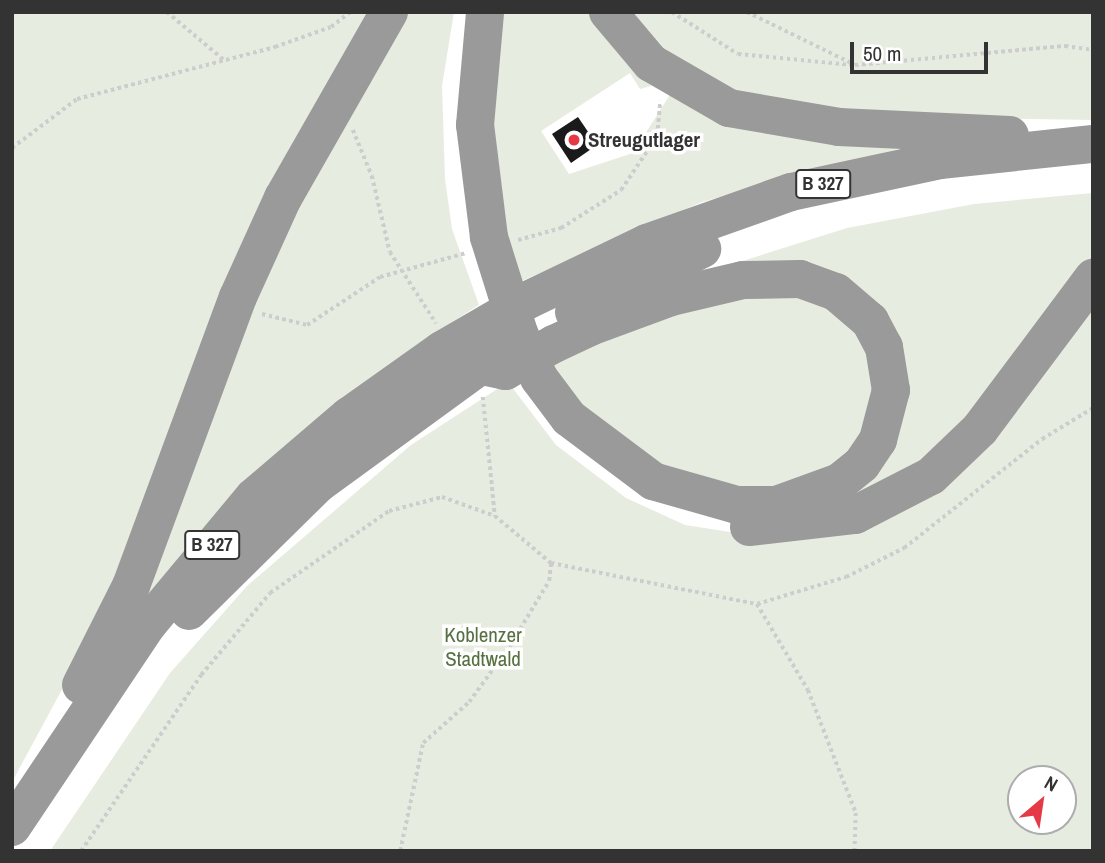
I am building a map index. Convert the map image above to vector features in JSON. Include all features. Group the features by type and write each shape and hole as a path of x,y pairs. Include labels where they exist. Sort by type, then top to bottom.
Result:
{"highway":[{"path":"33,789 45,752 131,586 236,302 337,96 389,12"},
{"path":"467,12 456,126 461,191 503,342 558,430 646,496 691,517 737,527 816,524 902,494 981,429 1093,278"},
{"path":"458,361 505,371 580,305 767,277 819,284 859,309 877,334 890,376 888,414 862,464 840,482 776,505 737,505 653,481 569,418 540,378 519,333 489,237 475,125 485,12"},
{"path":"608,12 651,63 729,108 839,127 961,130 1092,152"},
{"name":"B 327","path":"12,827 33,789 148,624 254,497 349,416 458,361 580,305 647,243 791,192 940,160 1092,152"},
{"name":"B 327","path":"20,851 164,640 217,579 318,484 458,361"}],"path":[{"path":"167,12 224,60"},
{"path":"12,148 77,99 224,60 331,27 350,12"},
{"path":"672,12 738,54 855,65 1065,46 1093,50"},
{"path":"747,12 855,65"},
{"path":"534,236 582,217 635,175 657,136 659,93"},
{"path":"337,96 368,163 399,269 483,397 495,516"},
{"path":"236,302 307,325 399,269 415,265"},
{"path":"82,851 194,686 270,593 389,511 442,497 495,516 551,563 757,604 846,577 904,548 1042,439 1093,408"},
{"path":"400,851 423,743 469,702 509,647 549,581 551,563"},
{"path":"757,604 813,702 856,813 855,851"}],"green space":[{"path":"12,12 383,12 112,597 12,782"},
{"path":"407,12 454,12 442,86 445,179 452,229 479,305 430,336 131,614 262,268"},
{"path":"491,12 599,12 645,70 651,86 640,89 630,73 541,131 569,174 633,153 673,90 909,146 702,202 510,286 482,126"},
{"path":"624,12 1093,12 1093,120 837,116 697,80"},
{"path":"1093,193 1093,269 973,427 833,515 871,463 877,320 714,270 847,228 974,204"},
{"path":"761,285 848,309 883,371 857,457 774,498 644,467 542,365 585,342"},
{"name":"Koblenzer Stadtwald","path":"1093,290 1093,851 50,851 170,673 247,586 411,445 508,382 556,445 626,498 685,525 762,537 866,519"}],"building":[{"name":"Streugutlager","path":"578,117 597,145 571,163 552,134"}],"place":[{"name":"Streugutlager","path":"574,140"}]}
